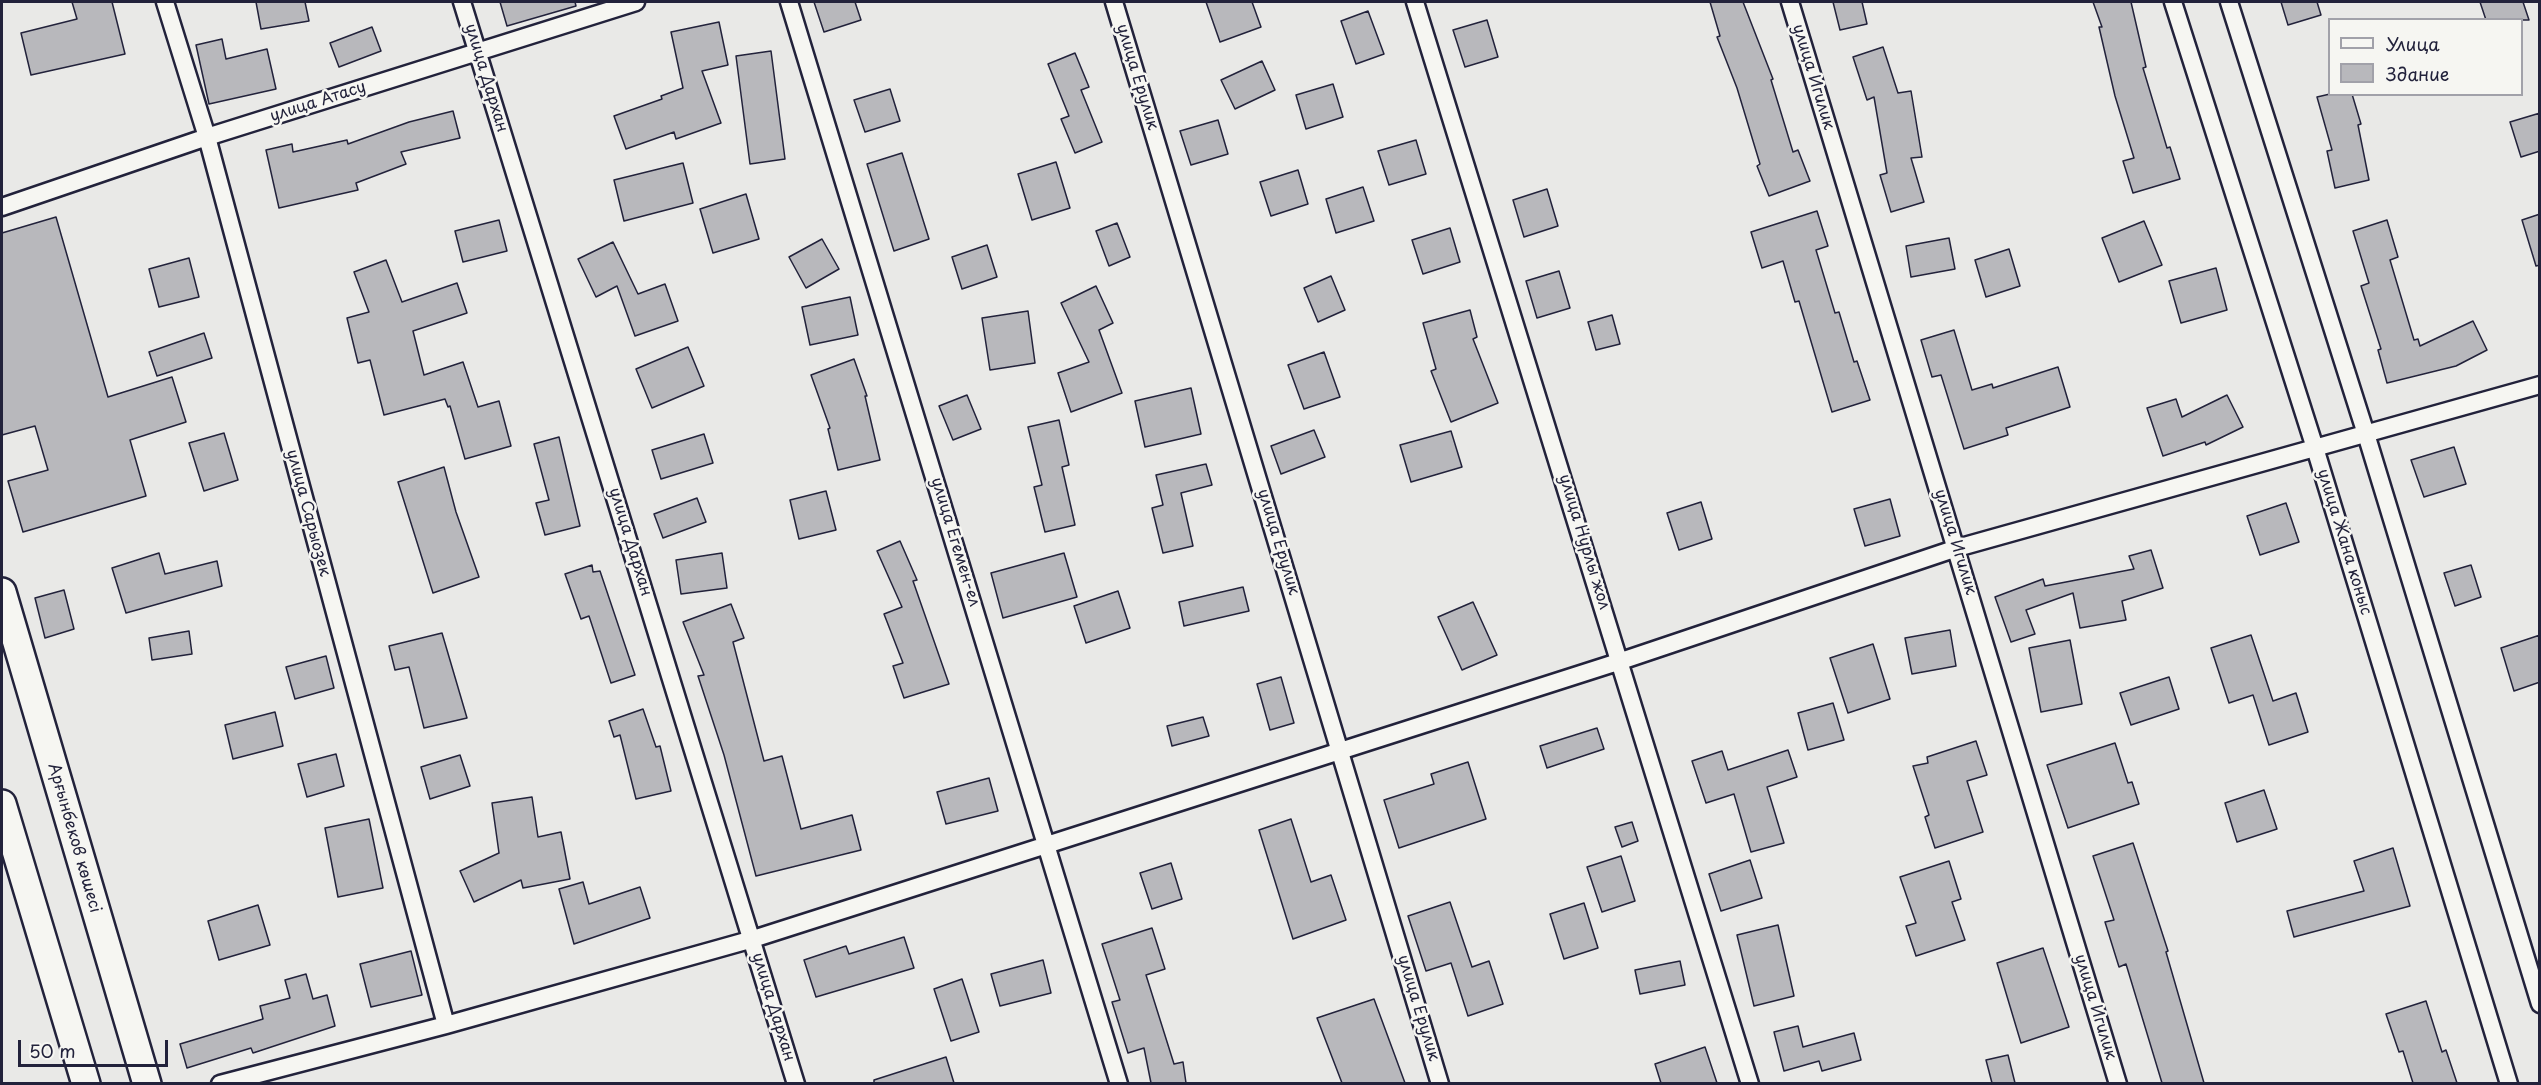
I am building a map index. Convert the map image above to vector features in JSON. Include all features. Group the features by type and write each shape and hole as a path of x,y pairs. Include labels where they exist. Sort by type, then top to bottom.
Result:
{"main road":[{"name":"Арғынбеков көшесі","path":"2,592 147,1083"},
{"path":"2,804 86,1083"}],"street":[{"name":"улица Сарыозек","path":"165,2 207,137 446,1025"},
{"name":"улица Дархан","path":"462,2 796,1083"},
{"name":"улица Атасу","path":"2,207 207,137 636,2"},
{"name":"улица Егемен-ел","path":"789,2 1119,1083"},
{"name":"улица Ерулик","path":"1113,2 1440,1083"},
{"name":"улица Нурлы жол","path":"1415,2 1750,1083"},
{"name":"улица Игилик","path":"1790,2 1958,548 2118,1083"},
{"name":"улица Жана коныс","path":"2174,2 2315,448 2509,1083"},
{"path":"2229,2 2366,434 2540,1004"},
{"path":"220,1083 446,1025 753,939 1621,661 1958,548 2540,385"}],"building":[{"path":"72,2 112,2 125,54 31,75 21,33 77,19"},
{"path":"256,2 305,2 309,21 261,29"},
{"path":"500,2 575,2 576,6 507,26"},
{"path":"814,2 855,2 861,20 824,32"},
{"path":"1206,2 1252,2 1261,27 1220,42"},
{"path":"1710,2 1743,2 1773,79 1771,80 1793,152 1798,150 1810,181 1769,196 1757,166 1760,164 1737,88 1717,37 1720,36"},
{"path":"1833,2 1862,2 1867,24 1840,30"},
{"path":"2093,2 2131,2 2146,67 2143,68 2167,148 2170,147 2180,179 2133,193 2123,161 2134,158 2115,96 2099,27 2102,27"},
{"path":"2281,2 2317,2 2321,15 2288,25"},
{"path":"2480,2 2523,2 2529,20 2523,20 2523,18 2485,18"},
{"path":"1368,11 1384,54 1356,64 1341,21"},
{"path":"1487,20 1498,57 1465,67 1453,30"},
{"path":"719,22 728,65 702,71 721,123 676,139 674,132 626,149 614,116 662,99 661,96 683,88 671,32"},
{"path":"372,27 381,51 339,67 330,43"},
{"path":"222,39 226,59 267,49 276,89 209,104 196,45"},
{"path":"1883,47 1898,93 1911,91 1922,157 1911,158 1924,202 1891,212 1880,175 1887,173 1874,97 1867,100 1853,57"},
{"path":"771,51 785,159 750,164 736,56"},
{"path":"1075,53 1089,87 1081,90 1102,142 1075,153 1061,119 1069,116 1048,64"},
{"path":"1262,61 1275,90 1235,109 1221,80"},
{"path":"1333,84 1343,117 1306,129 1296,95"},
{"path":"890,89 900,121 865,132 854,100"},
{"path":"2328,94 2353,96 2361,124 2358,125 2369,180 2335,188 2327,151 2332,150 2317,97"},
{"path":"453,111 460,138 401,152 406,164 356,183 358,190 279,208 266,150 292,144 293,152 347,140 348,144 409,122"},
{"path":"2540,113 2540,151 2521,157 2510,122"},
{"path":"1218,120 1228,154 1191,165 1180,131"},
{"path":"1416,140 1426,174 1389,185 1378,151"},
{"path":"902,153 929,239 894,251 867,164"},
{"path":"1056,162 1070,208 1032,220 1018,174"},
{"path":"683,163 693,203 624,221 614,180"},
{"path":"1298,170 1308,204 1271,216 1260,182"},
{"path":"1363,187 1374,221 1336,233 1326,199"},
{"path":"1547,189 1558,226 1524,237 1513,200"},
{"path":"746,194 759,239 713,253 700,209"},
{"path":"1817,211 1828,246 1816,250 1835,313 1839,312 1854,362 1857,361 1870,400 1832,412 1799,301 1795,302 1783,261 1762,268 1751,232"},
{"path":"2540,214 2540,265 2536,266 2522,220"},
{"path":"56,217 108,397 172,377 186,422 130,440 146,496 23,532 8,481 48,470 35,426 2,435 2,233"},
{"path":"499,220 507,251 463,262 455,231"},
{"path":"2387,220 2398,257 2390,260 2414,340 2418,339 2420,346 2473,321 2487,350 2456,366 2387,383 2378,350 2381,349 2361,286 2369,283 2353,231"},
{"path":"2144,221 2162,265 2119,282 2102,238"},
{"path":"1117,223 1130,257 1109,266 1096,231"},
{"path":"1450,228 1460,262 1423,274 1412,240"},
{"path":"1949,238 1955,269 1911,277 1906,246"},
{"path":"822,239 839,269 806,288 789,257"},
{"path":"613,242 638,294 665,284 678,321 635,336 617,286 596,297 578,259"},
{"path":"987,245 997,277 962,289 952,257"},
{"path":"2009,249 2020,286 1986,297 1975,260"},
{"path":"189,258 199,297 159,307 149,269"},
{"path":"386,260 402,302 457,283 467,313 413,331 424,375 463,362 478,407 499,401 511,446 465,459 450,406 448,407 445,399 384,415 370,360 358,363 347,318 369,312 354,272"},
{"path":"2216,268 2227,310 2181,323 2169,281"},
{"path":"1559,271 1570,308 1537,318 1526,281"},
{"path":"1331,276 1345,310 1318,322 1304,288"},
{"path":"1096,286 1113,323 1099,330 1122,393 1071,412 1058,373 1089,362 1061,303"},
{"path":"850,297 858,335 810,345 802,307"},
{"path":"1470,310 1477,337 1473,339 1498,403 1451,422 1431,371 1436,369 1423,323"},
{"path":"1028,311 1035,363 990,370 982,318"},
{"path":"1612,315 1620,344 1596,350 1588,322"},
{"path":"1954,330 1972,390 1992,384 1993,388 2058,367 2070,407 2006,428 2008,435 1964,449 1941,375 1932,377 1921,340"},
{"path":"204,333 212,358 157,376 149,352"},
{"path":"688,347 704,386 652,408 636,369"},
{"path":"1324,352 1340,397 1304,409 1288,365"},
{"path":"854,359 867,396 865,396 880,460 838,470 828,429 830,428 811,375"},
{"path":"1191,388 1201,434 1145,447 1135,401"},
{"path":"967,395 981,429 953,440 939,406"},
{"path":"2227,395 2243,427 2206,445 2205,442 2163,456 2147,408 2176,399 2182,417"},
{"path":"1059,420 1069,465 1062,467 1075,525 1045,532 1034,487 1042,485 1028,427"},
{"path":"1314,430 1325,457 1281,474 1271,446"},
{"path":"1451,431 1462,467 1411,482 1400,445"},
{"path":"224,433 238,480 204,491 189,443"},
{"path":"704,434 713,463 661,479 652,450"},
{"path":"559,437 580,526 545,535 536,503 549,500 534,444"},
{"path":"2454,447 2466,484 2424,497 2411,460"},
{"path":"1206,464 1212,485 1181,493 1193,546 1163,553 1152,508 1163,505 1156,475"},
{"path":"444,467 456,512 479,577 433,593 398,482"},
{"path":"826,491 836,530 799,539 790,500"},
{"path":"697,498 706,522 663,538 654,514"},
{"path":"1890,499 1900,536 1865,546 1854,509"},
{"path":"1701,502 1712,539 1679,550 1667,513"},
{"path":"2286,503 2299,542 2260,555 2247,516"},
{"path":"900,541 917,580 913,581 949,684 904,698 893,666 903,663 884,614 902,607 877,551"},
{"path":"2151,550 2163,588 2122,601 2126,620 2080,628 2073,593 2026,610 2035,634 2011,642 1995,597 2043,579 2045,586 2134,569 2129,556"},
{"path":"159,553 165,574 217,561 222,586 126,613 112,568"},
{"path":"722,553 727,588 681,594 676,560"},
{"path":"1064,553 1077,597 1003,618 991,573"},
{"path":"592,565 593,572 600,571 635,675 611,683 589,616 581,619 565,574"},
{"path":"2471,565 2481,597 2455,606 2444,573"},
{"path":"1243,587 1249,611 1184,626 1179,602"},
{"path":"64,590 74,629 45,638 35,598"},
{"path":"1118,591 1130,628 1086,643 1074,606"},
{"path":"1473,602 1497,655 1462,670 1438,617"},
{"path":"731,604 744,638 733,642 764,761 782,756 801,829 852,815 861,850 756,876 724,755 698,676 704,675 683,622"},
{"path":"1950,630 1956,666 1912,674 1905,638"},
{"path":"189,631 192,654 152,660 149,638"},
{"path":"442,633 467,718 424,728 409,667 395,670 389,646"},
{"path":"2251,635 2273,701 2296,693 2308,732 2269,745 2253,695 2229,703 2211,648"},
{"path":"2540,635 2540,682 2514,691 2501,648"},
{"path":"2070,640 2082,704 2041,712 2029,648"},
{"path":"1873,644 1890,699 1848,713 1830,658"},
{"path":"326,656 334,688 295,699 286,667"},
{"path":"1281,677 1294,723 1270,730 1257,684"},
{"path":"2169,677 2179,709 2131,725 2120,693"},
{"path":"1833,703 1844,740 1808,750 1798,713"},
{"path":"643,709 656,747 660,746 671,791 636,799 620,735 614,737 609,721"},
{"path":"275,712 283,746 233,759 225,725"},
{"path":"1203,717 1209,736 1172,746 1167,726"},
{"path":"1597,728 1604,749 1547,768 1540,746"},
{"path":"1976,741 1987,775 1967,781 1983,832 1935,848 1925,817 1929,815 1913,766 1928,763 1927,757"},
{"path":"2115,743 2128,783 2132,782 2139,804 2068,828 2047,765"},
{"path":"1788,750 1797,777 1767,787 1784,843 1751,852 1734,794 1706,803 1692,761 1722,751 1728,770"},
{"path":"336,754 344,786 307,797 298,764"},
{"path":"460,755 470,786 430,799 421,767"},
{"path":"1468,762 1486,819 1399,848 1384,800 1434,784 1431,774"},
{"path":"989,778 998,811 946,824 937,792"},
{"path":"2264,790 2277,829 2237,842 2225,803"},
{"path":"532,797 538,837 561,832 570,879 523,888 521,880 474,902 460,871 499,853 492,803"},
{"path":"369,819 383,888 338,897 325,828"},
{"path":"1291,819 1311,882 1331,875 1346,920 1293,939 1259,830"},
{"path":"1632,822 1638,841 1622,847 1615,827"},
{"path":"2133,843 2168,951 2166,952 2204,1083 2162,1083 2126,964 2119,967 2105,922 2114,920 2093,856"},
{"path":"2393,848 2410,906 2294,937 2287,911 2364,891 2354,861"},
{"path":"1621,856 1635,901 1602,912 1587,867"},
{"path":"1750,860 1762,898 1721,911 1709,874"},
{"path":"1949,861 1961,899 1952,902 1965,940 1916,956 1906,926 1916,923 1900,877"},
{"path":"1171,863 1182,899 1152,909 1140,873"},
{"path":"583,882 589,904 640,887 650,918 574,944 559,889"},
{"path":"1450,902 1472,967 1489,961 1503,1004 1468,1016 1451,963 1426,971 1408,916"},
{"path":"1584,903 1598,948 1564,959 1550,914"},
{"path":"258,905 270,945 219,960 208,921"},
{"path":"1778,925 1794,996 1754,1006 1737,935"},
{"path":"1152,928 1165,969 1146,975 1174,1064 1183,1062 1186,1083 1151,1083 1144,1048 1128,1053 1112,1002 1120,1000 1102,944"},
{"path":"904,937 914,968 816,997 804,960 846,946 849,954"},
{"path":"2043,948 2069,1027 2021,1043 1997,963"},
{"path":"411,951 422,995 371,1007 360,964"},
{"path":"1043,960 1051,993 1000,1006 991,974"},
{"path":"1680,961 1685,985 1640,994 1635,970"},
{"path":"306,974 313,999 327,995 335,1026 253,1053 251,1048 187,1068 180,1044 263,1019 260,1006 290,998 285,980"},
{"path":"962,979 979,1032 951,1041 934,989"},
{"path":"1374,999 1405,1083 1342,1083 1317,1018"},
{"path":"2426,1001 2442,1052 2446,1050 2457,1083 2413,1083 2403,1051 2399,1052 2386,1014"},
{"path":"1798,1026 1803,1047 1854,1033 1861,1060 1822,1071 1819,1061 1784,1071 1774,1032"},
{"path":"1705,1047 1717,1083 1661,1083 1655,1064"},
{"path":"2008,1055 2015,1083 1992,1083 1986,1060"},
{"path":"946,1057 954,1083 874,1083 874,1080"}]}
